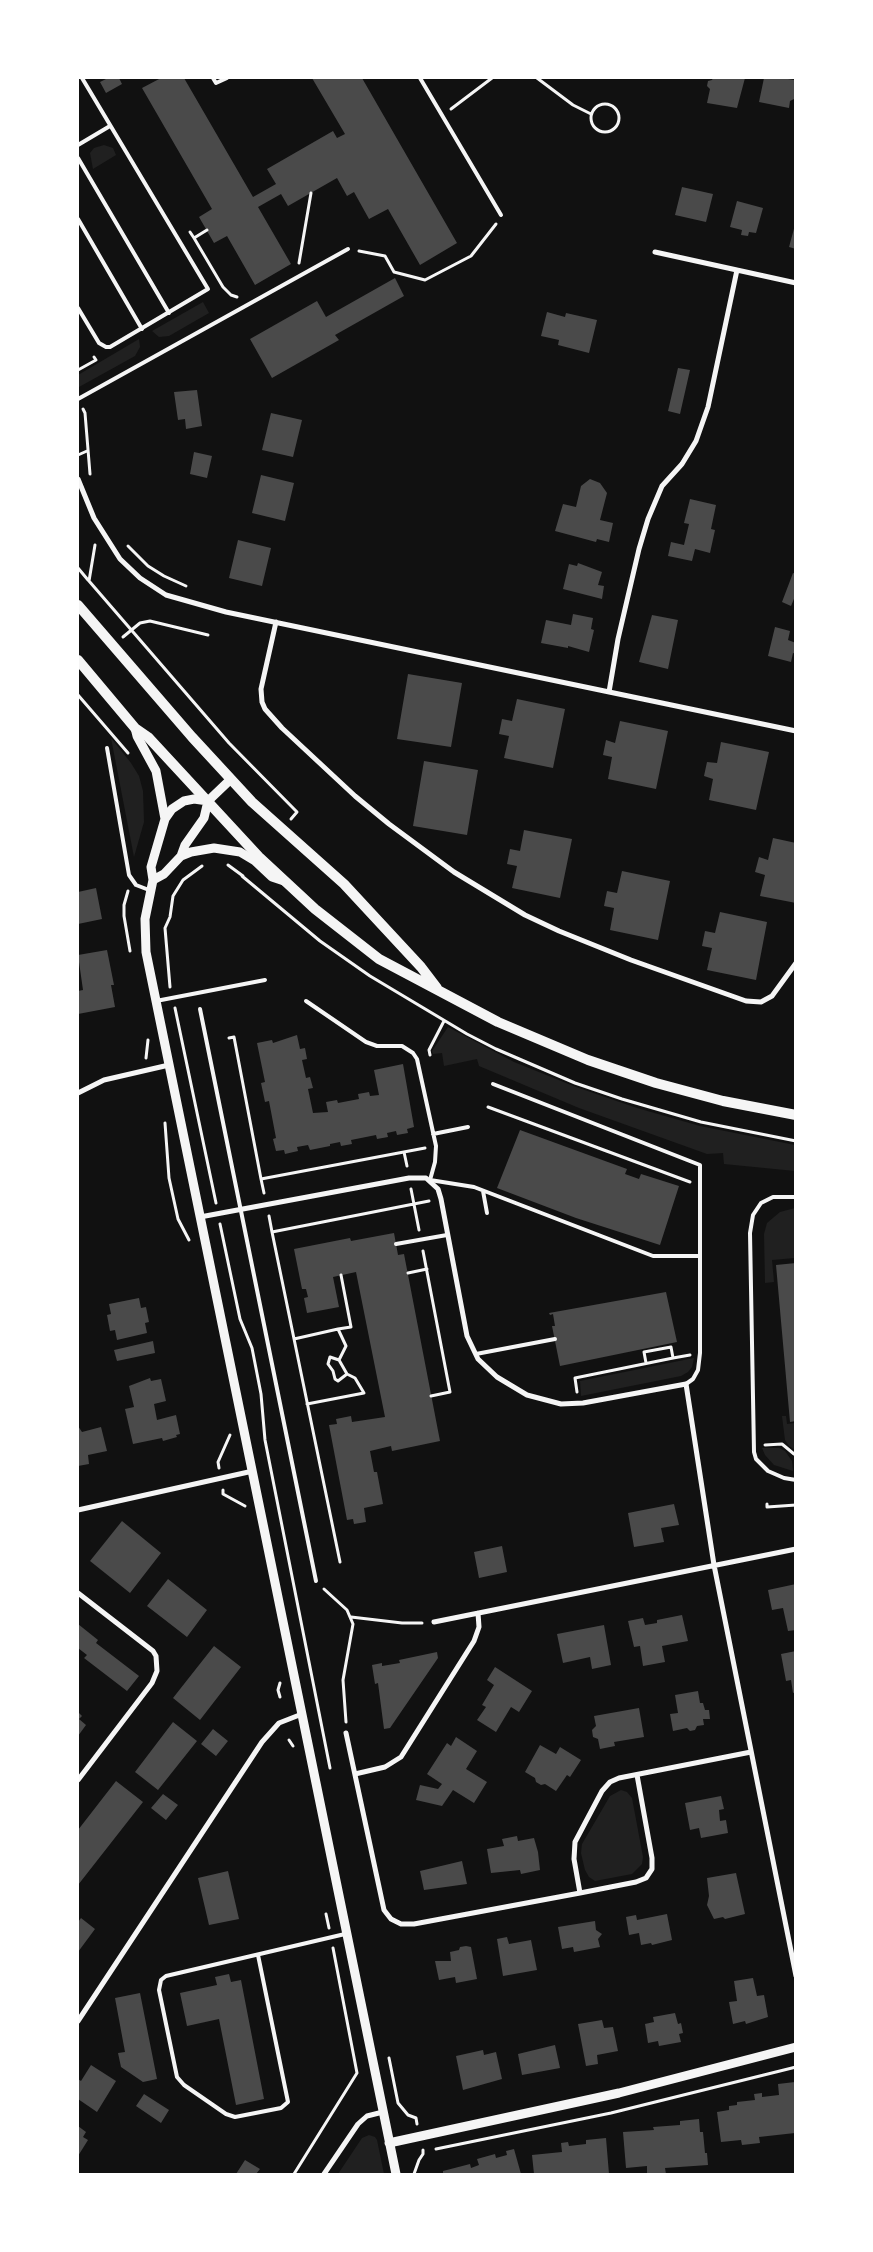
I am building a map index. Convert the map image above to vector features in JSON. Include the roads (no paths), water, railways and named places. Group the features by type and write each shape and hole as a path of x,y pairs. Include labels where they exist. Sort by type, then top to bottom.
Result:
{"main road":[{"path":"78,605 231,779 282,830 344,884 425,972 438,989"},
{"path":"78,660 135,728 148,737 258,857 315,909 379,959 523,1033 616,1071 722,1101 796,1115"}],"street":[{"path":"654,252 796,283"},
{"path":"609,692 618,639 648,519 662,486 682,464 696,441 708,407 738,270"},
{"path":"78,479 94,518 120,559 153,588 166,595 226,612 796,731"},
{"path":"276,622 261,689 265,709 288,735 355,796 389,824 454,872 525,915 559,931 746,1001 761,1002 772,996 796,963"},
{"path":"135,728 137,736 156,771 164,819"},
{"path":"152,880 164,874 181,856 185,845 204,818 208,801 231,779"},
{"path":"208,801 194,799 184,801 172,809 164,819 152,861 152,880 146,906 144,936 396,2174"},
{"path":"181,856 191,852 214,848 232,850 248,856 272,877 284,881"},
{"path":"78,1093 104,1080 169,1065"},
{"path":"200,1217 409,1178 420,1177 430,1180 439,1194 463,1322 476,1354 487,1368 526,1395 555,1404 583,1403 686,1384 714,1565 796,1976"},
{"path":"78,1510 253,1471"},
{"path":"434,1622 796,1549"},
{"path":"78,1593 153,1651 156,1656 157,1671 152,1682 78,1780"},
{"path":"355,1774 391,1765 401,1757 474,1641 478,1627 478,1613"},
{"path":"78,2021 262,1742 279,1723 302,1714"},
{"path":"346,1733 382,1903 386,1915 396,1922 414,1924 580,1893 636,1882 650,1874 652,1858 637,1775"},
{"path":"580,1893 574,1853 577,1836 606,1786 614,1780 752,1752"},
{"path":"389,2143 610,2095 796,2047"},
{"path":"324,2174 358,2124 367,2116 383,2112"}],"lane":[{"path":"78,308 96,340 106,347 112,346 208,289 82,78"},
{"path":"213,78 216,84 227,78"},
{"path":"420,78 501,215"},
{"path":"78,145 110,126"},
{"path":"78,158 169,313"},
{"path":"78,219 142,328"},
{"path":"78,399 348,249"},
{"path":"107,748 129,875 136,885 149,890"},
{"path":"156,1001 265,980"},
{"path":"306,1001 369,1044 397,1045 413,1053 420,1066 436,1146 435,1162 430,1180 483,1191 653,1256 700,1256"},
{"path":"200,1010 316,1580"},
{"path":"493,1084 700,1165 698,1370 694,1379 686,1384"},
{"path":"433,1134 468,1127"},
{"path":"483,1191 487,1213"},
{"path":"796,1197 773,1197 761,1203 752,1216 750,1233 753,1445 756,1459 768,1471 784,1478 796,1480"},
{"path":"396,1244 447,1235"},
{"path":"476,1354 555,1339"},
{"path":"258,1955 288,2102 281,2108 235,2117 226,2114 177,2077 159,1986 161,1980 166,1976 347,1934"}]}
